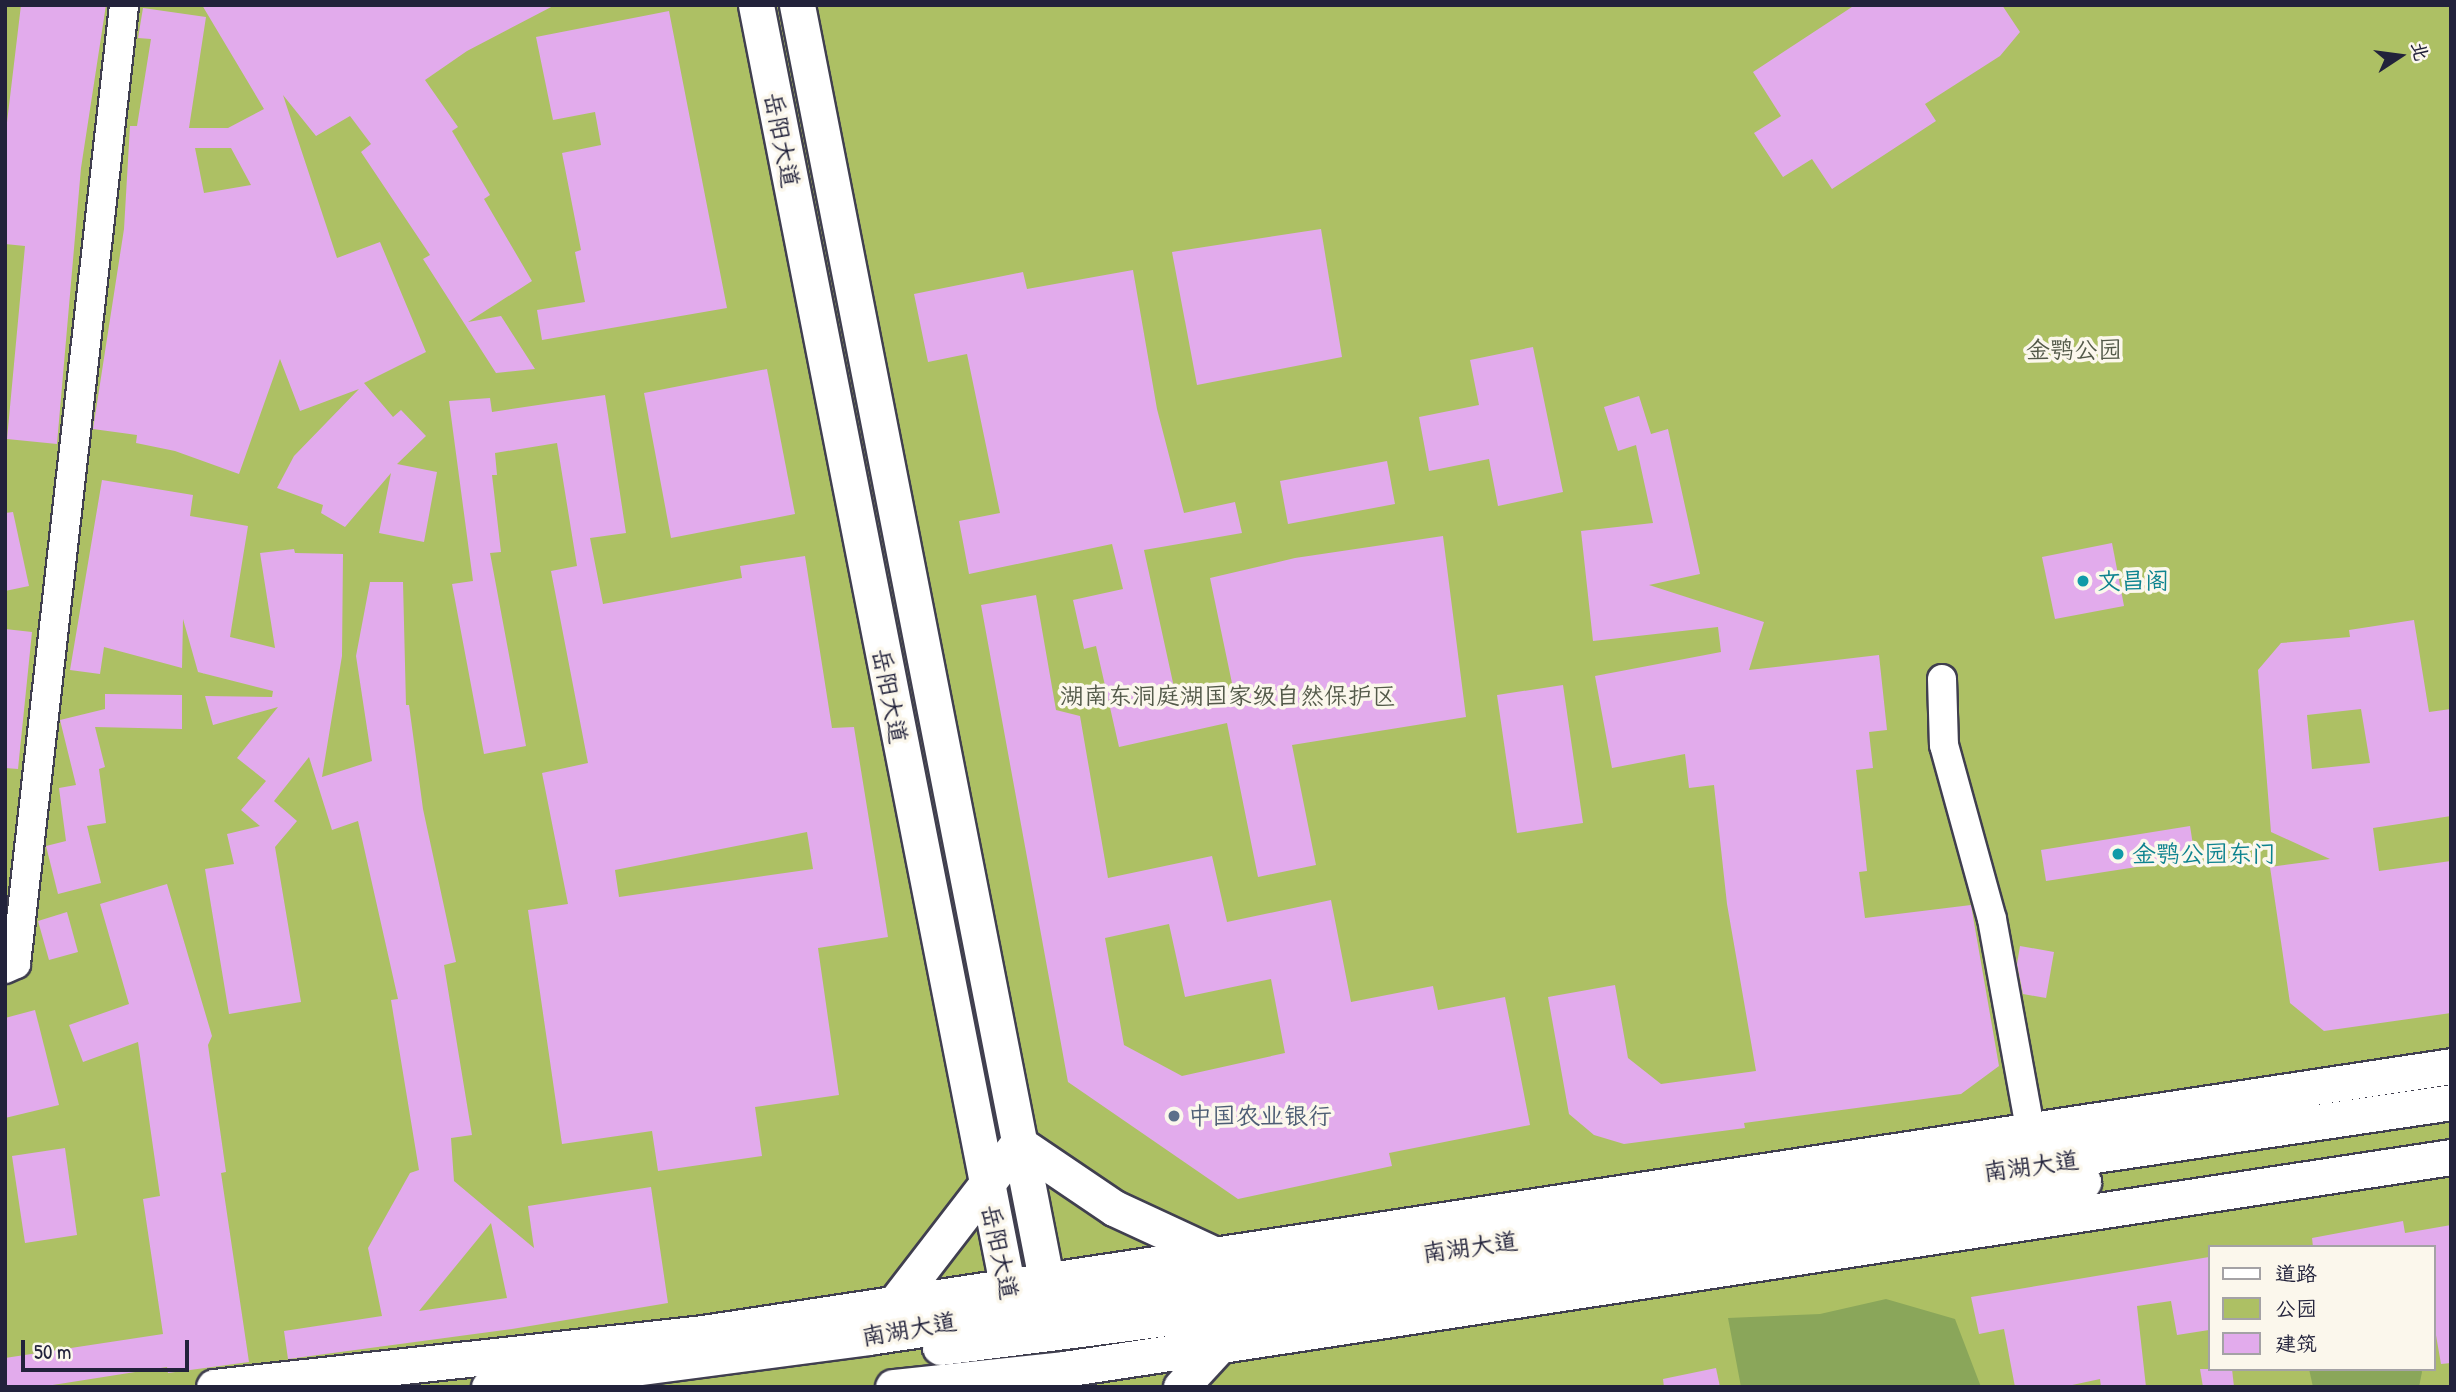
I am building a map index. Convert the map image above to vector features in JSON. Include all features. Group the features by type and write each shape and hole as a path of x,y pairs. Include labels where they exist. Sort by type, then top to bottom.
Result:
{"main road":[{"name":"岳阳大道","path":"756,5 1025,1380"},
{"name":"岳阳大道","path":"797,5 1066,1378"},
{"path":"1052,1308 1219,1256 2031,1133 2451,1066"},
{"name":"南湖大道","path":"1262,1292 2451,1102"},
{"name":"南湖大道","path":"674,1387 869,1347 1012,1313 1587,1264 2451,1123"},
{"path":"1181,1387 1219,1345 1262,1292 1219,1256 1114,1208 1018,1143 893,1305 869,1347 906,1386 1066,1378 1219,1345 2451,1157"},
{"path":"214,1387 703,1333 893,1305 1012,1313"},
{"name":"南湖大道","path":"489,1387 869,1347"}],"street":[{"path":"5,969 16,964 124,5"},
{"path":"1942,679 1944,745 1992,919 2031,1133"}],"green space":[{"name":"湖南东洞庭湖国家级自然保护区","path":"5,5 2451,5 2451,1387 5,1387"},
{"path":"1886,1299 1955,1319 1981,1387 1741,1387 1728,1318 1820,1314"},
{"path":"2309,1371 2422,1372 2419,1387 2313,1387"}],"building":[{"path":"21,5 106,5 81,168 57,444 7,439 25,246 5,244 5,139"},
{"path":"202,5 555,5 467,51 425,80 458,127 452,131 490,195 484,199 532,281 468,322 501,316 535,369 496,373 423,259 430,255 361,152 371,144 350,116 316,136 283,95 337,258 380,242 426,352 364,383 393,417 401,410 426,436 397,464 437,472 424,542 379,533 391,473 345,527 321,513 323,505 277,488 294,456 359,389 300,411 280,359 239,474 175,451 136,443 137,435 93,429 124,229 130,126 137,126 151,39 138,38 143,8 206,17 189,128 228,128 264,109","holes":["195,148 231,148 251,185 204,193"]},
{"path":"1855,5 2002,5 2020,32 2000,56 1925,104 1936,121 1832,189 1812,159 1783,177 1754,133 1781,116 1753,72"},
{"path":"669,11 727,308 542,340 537,310 585,302 575,252 581,250 562,153 601,145 595,112 553,120 536,37"},
{"path":"1321,229 1342,357 1197,385 1172,252"},
{"path":"1133,270 1157,409 1184,513 1235,502 1242,533 1144,550 1177,701 1233,688 1210,578 1295,558 1443,536 1466,717 1292,745 1316,865 1258,877 1227,723 1119,747 1096,646 1084,649 1073,600 1123,589 1112,544 969,574 959,521 1000,513 967,354 928,362 914,294 1023,272 1027,289"},
{"path":"1533,347 1563,492 1498,506 1489,459 1429,471 1419,417 1479,405 1470,360"},
{"path":"767,369 795,514 671,538 644,393"},
{"path":"605,395 626,533 590,538 603,604 742,578 740,566 805,556 832,728 854,727 888,937 818,948 839,1095 755,1107 762,1156 658,1171 652,1131 562,1144 528,910 568,904 542,773 588,763 551,571 577,566 557,443 495,453 497,475 492,475 501,552 490,553 526,746 484,754 452,584 473,581 449,401 490,398 492,412","holes":["807,832 813,869 619,897 615,870"]},
{"path":"1639,396 1651,434 1668,429 1700,574 1649,585 1764,622 1749,670 1879,655 1887,730 1869,732 1873,768 1856,770 1867,871 1859,872 1865,918 1971,905 1999,1066 1961,1094 1744,1123 1745,1128 1624,1144 1594,1135 1569,1114 1548,997 1615,985 1628,1058 1661,1084 1756,1071 1727,904 1714,785 1689,788 1685,754 1612,768 1595,676 1721,652 1718,627 1593,641 1581,531 1653,523 1636,445 1618,451 1604,407"},
{"path":"1387,461 1395,504 1288,524 1280,481"},
{"path":"102,480 193,495 190,516 248,526 230,637 275,648 260,553 294,549 295,553 343,554 342,656 322,777 372,761 356,656 370,582 403,582 406,705 409,705 423,809 456,962 444,965 472,1135 451,1138 454,1181 534,1248 528,1206 651,1187 668,1303 512,1329 288,1359 284,1331 382,1316 368,1248 410,1173 419,1170 391,1000 398,999 358,821 332,830 309,757 274,801 297,821 275,847 301,1002 229,1014 205,869 234,864 227,834 260,826 241,810 266,781 237,758 278,707 213,725 205,696 272,697 273,691 198,672 183,619 182,668 104,647 100,674 70,670","holes":["491,1223 507,1298 419,1311"]},
{"path":"13,512 29,586 5,591 5,513"},
{"name":"文昌阁","path":"2112,543 2124,606 2055,619 2042,557"},
{"path":"1036,595 1056,710 1080,716 1108,878 1212,856 1227,922 1331,900 1351,1002 1433,986 1438,1010 1505,997 1530,1125 1389,1153 1392,1166 1238,1199 1068,1082 981,605","holes":["1169,924 1185,997 1271,979 1285,1053 1182,1076 1124,1045 1105,938"]},
{"path":"2414,620 2429,712 2451,709 2451,816 2373,828 2379,871 2451,861 2451,1013 2324,1031 2290,1003 2270,867 2330,859 2271,832 2258,670 2281,643 2350,637 2349,630","holes":["2361,709 2370,763 2312,769 2307,715"]},
{"path":"5,629 32,632 18,769 5,768"},
{"path":"1563,685 1583,823 1517,833 1497,695"},
{"path":"105,694 182,695 182,729 95,727 105,767 99,769 106,823 87,826 101,883 58,894 46,846 66,841 59,788 76,785 60,720 105,709"},
{"name":"金鹗公园东门","path":"2190,826 2195,858 2046,881 2041,850"},
{"path":"167,884 212,1036 208,1045 226,1172 221,1173 249,1362 168,1373 167,1367 40,1387 5,1387 5,1358 163,1334 143,1199 160,1196 138,1042 83,1062 69,1025 129,1004 100,904"},
{"path":"67,912 78,952 49,960 38,921"},
{"path":"2020,946 2054,952 2046,998 2023,994 2017,964"},
{"path":"35,1010 59,1105 5,1118 5,1018"},
{"path":"65,1148 77,1235 25,1243 12,1156"},
{"path":"2403,1221 2405,1233 2451,1225 2451,1363 2441,1364 2435,1330 2435,1245 2313,1245 2312,1238"},
{"path":"2208,1257 2208,1330 2177,1335 2171,1301 2137,1306 2146,1387 2101,1387 2100,1379 2063,1387 2015,1387 2004,1329 1979,1334 1971,1297"},
{"path":"1716,1368 1720,1387 1664,1387 1663,1379"},
{"path":"2200,1369 2232,1371 2234,1387 2203,1387"}],"place":[{"name":"文昌阁","path":"2083,581"},
{"name":"金鹗公园东门","path":"2118,854"},
{"name":"中国农业银行","path":"1174,1116"}],"park label":[{"name":"金鹗公园","path":"2074,350"}]}
